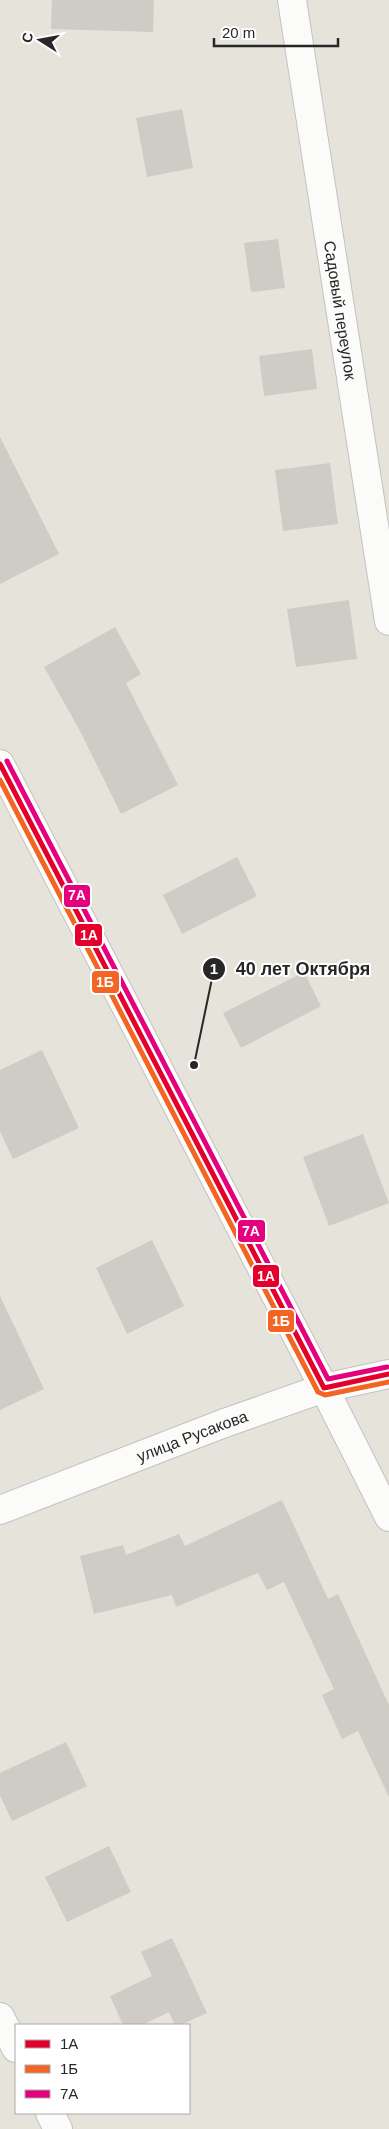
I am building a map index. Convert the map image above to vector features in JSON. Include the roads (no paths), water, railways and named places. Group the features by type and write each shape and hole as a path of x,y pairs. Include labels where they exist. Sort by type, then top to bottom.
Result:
{"street":[{"name":"Садовый переулок","path":"292,0 389,621"},
{"path":"0,764 389,1517"},
{"name":"улица Русакова","path":"0,1510 222,1424 324,1388 389,1374"},
{"path":"0,2017 15,2046"},
{"path":"50,2114 58,2129"}],"place":[{"name":"40 лет Октября","path":"194,1065"}]}
